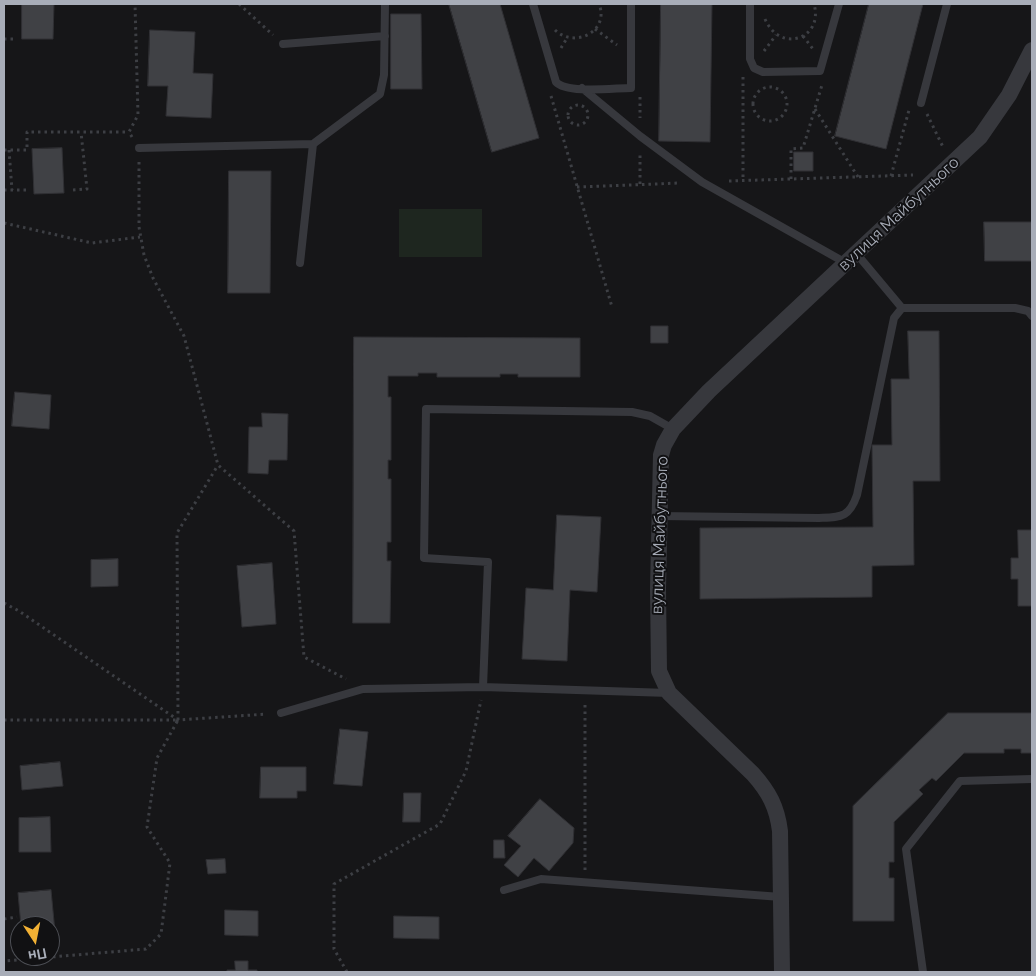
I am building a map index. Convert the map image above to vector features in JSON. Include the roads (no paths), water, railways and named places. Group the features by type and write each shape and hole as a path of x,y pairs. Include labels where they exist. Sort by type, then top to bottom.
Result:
{"street":[{"name":"вулиця Майбутнього","path":"782,972 779,824 772,800 753,774 669,693 659,671 657,643 658,516 661,455 673,429 709,391 947,170 980,137 996,117 1032,50"}],"lane":[{"path":"139,148 313,144 380,94 384,75 385,4"},
{"path":"532,4 556,82 560,86 582,88 631,88 631,4"},
{"path":"750,4 750,59 754,68 763,72 820,71 839,4"},
{"path":"921,103 947,4"},
{"path":"283,44 385,36"},
{"path":"582,88 640,136 702,182 851,258 902,308 1009,308 1028,311 1032,316"},
{"path":"300,263 313,144"},
{"path":"658,516 826,518 840,517 850,511 857,495 894,318 902,308"},
{"path":"483,687 488,562 424,558 426,409 632,412 650,416 673,429"},
{"path":"281,713 363,689 483,687 669,693"},
{"path":"923,972 906,849 960,781 1032,779"},
{"path":"504,890 541,879 781,897"}]}
